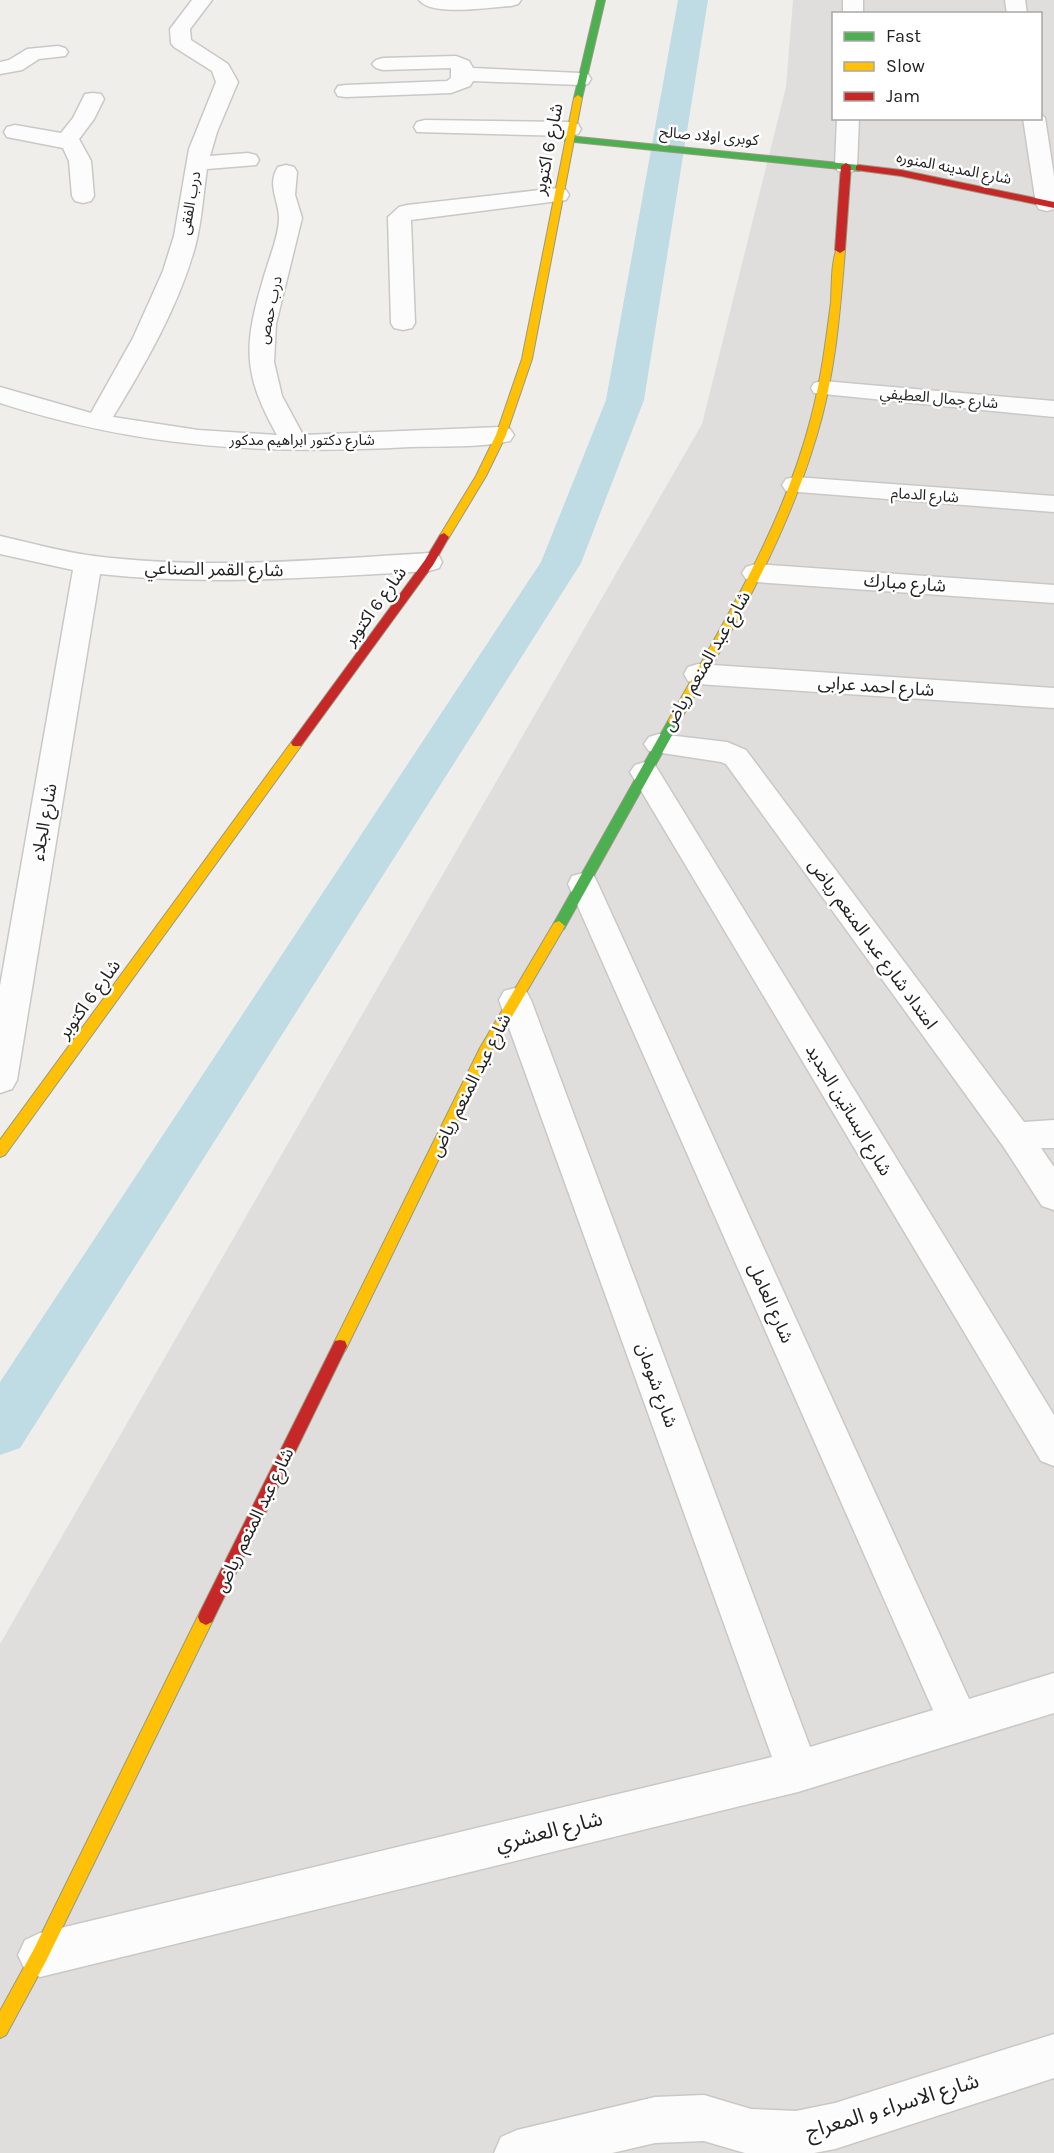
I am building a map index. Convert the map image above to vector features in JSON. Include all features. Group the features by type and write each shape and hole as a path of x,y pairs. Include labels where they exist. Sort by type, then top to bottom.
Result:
{"street":[{"name":"درب الفقى","path":"97,423 138,355 154,322 183,248 198,163 211,114 227,82 220,68 181,43 180,30 202,0"},
{"path":"429,0 440,4 511,0"},
{"name":"شارع 6 اكتوبر","path":"0,1151 429,562 462,511 501,435 527,359 580,79 601,0"},
{"path":"0,68 15,66 34,53 58,52"},
{"path":"346,91 451,87 460,83 462,74 462,64 456,62 383,64"},
{"path":"462,74 580,79"},
{"path":"66,141 83,119 93,99"},
{"path":"8,137 34,116"},
{"name":"شارع عبد المنعم رياض","path":"0,2029 40,1955 480,1063 583,884 756,573 795,485 812,435 823,388 831,334 848,120"},
{"path":"1034,120 1050,205"},
{"path":"425,127 569,134"},
{"name":"كوبرى اولاد صالح","path":"569,134 603,143 846,166"},
{"path":"8,137 66,141 75,148 80,161 83,196"},
{"path":"198,163 248,160"},
{"name":"شارع المدينه المنوره","path":"846,166 901,173 1050,205"},
{"name":"درب حمص","path":"286,172 284,195 291,218 265,320 261,354 264,381 294,443"},
{"path":"404,323 399,217 407,212 558,195"},
{"name":"شارع جمال العطيفي","path":"823,388 1054,409"},
{"name":"شارع دكتور ابراهيم مدكور","path":"0,395 97,423 228,441 294,443 501,435"},
{"name":"شارع الدمام","path":"795,485 1054,504"},
{"name":"شارع القمر الصناعي","path":"0,545 88,564 169,570 245,572 429,562"},
{"name":"شارع الجلاء","path":"0,1080 88,564"},
{"name":"شارع مبارك","path":"756,573 1054,594"},
{"name":"شارع احمد عرابى","path":"698,674 1054,698"},
{"name":"امتداد شارع عبد المنعم رياض","path":"652,758 727,752 736,757 1015,1136 1054,1196"},
{"name":"شارع البساتين الجديد","path":"652,758 1054,1449"},
{"name":"شارع العامل","path":"583,884 959,1722"},
{"name":"شارع شومان","path":"515,1000 798,1771"},
{"path":"1015,1136 1054,1134"},
{"name":"شارع العشري","path":"40,1955 798,1771 1054,1693"},
{"name":"شارع الاسراء و المعراج","path":"517,2153 655,2120 704,2118 751,2132 796,2134 836,2126 1054,2056"}],"shaded area":[{"path":"793,0 1054,0 1054,2153 0,2153 0,1644 702,424 786,87"}],"waterway":[{"path":"0,1430 561,563 625,400 693,0"}],"traffic: fast":[{"path":"578,98 601,0"},
{"path":"568,139 859,168"},
{"path":"559,926 674,721"}],"traffic: slow":[{"path":"444,537 481,476 501,435 527,359 578,98"},
{"path":"674,721 750,583 784,512 798,476 811,439 827,369 840,250"},
{"path":"0,1151 297,743"},
{"path":"340,1346 485,1052 559,926"},
{"path":"0,2029 40,1955 206,1617"}],"traffic: jam":[{"path":"840,250 846,166"},
{"path":"859,168 901,173 1054,205"},
{"path":"297,743 429,562 444,537"},
{"path":"206,1617 340,1346"}]}
